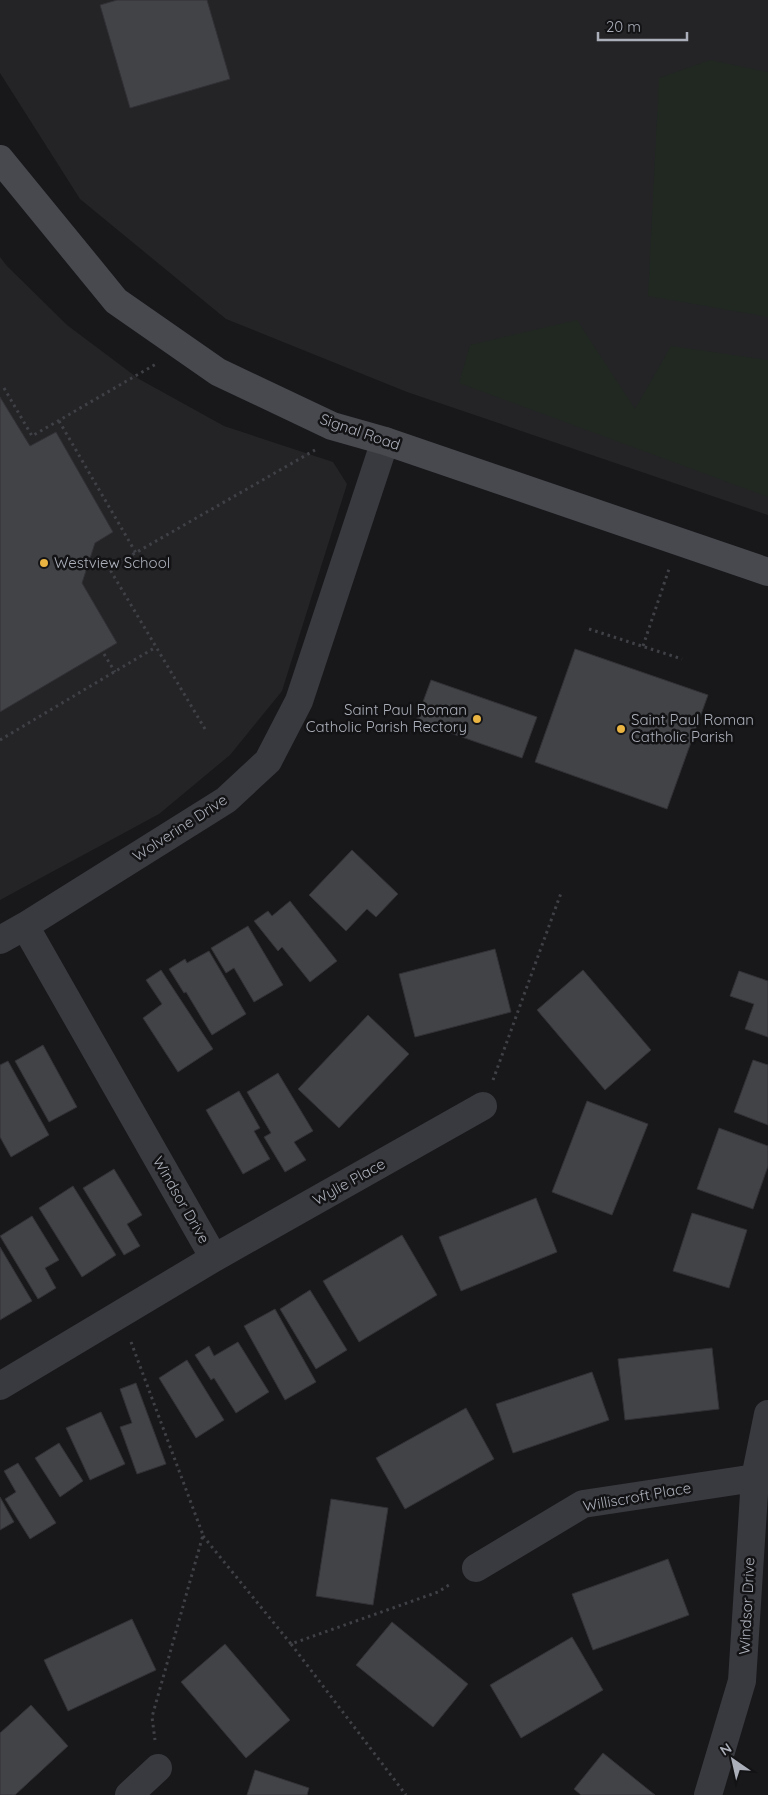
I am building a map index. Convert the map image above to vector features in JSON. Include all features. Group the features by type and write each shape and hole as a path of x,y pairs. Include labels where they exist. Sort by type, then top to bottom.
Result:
{"street":[{"name":"Signal Road","path":"0,160 116,301 218,372 332,426 385,441 768,572"},
{"name":"Wolverine Drive","path":"0,940 226,800 268,761 299,701 385,441"},
{"name":"Windsor Drive","path":"0,1386 214,1258 25,926"},
{"name":"Wylie Place","path":"214,1258 483,1106"},
{"name":"Windsor Drive","path":"708,1795 742,1681 755,1478 768,1414"},
{"name":"Williscroft Place","path":"476,1568 583,1504 755,1478"},
{"path":"128,1795 158,1768"}],"path":[{"path":"4,388 32,436 183,348"},
{"path":"59,421 136,553"},
{"path":"204,728 109,568 349,431"},
{"path":"643,646 678,541"},
{"path":"590,629 682,659"},
{"path":"0,740 156,647"},
{"path":"104,654 115,672"},
{"path":"483,1106 561,893"},
{"path":"121,1314 203,1535 292,1644 406,1795"},
{"path":"158,1768 152,1717 203,1535"},
{"path":"292,1644 438,1592 476,1568"}],"shaded area":[{"path":"0,0 768,0 768,515 407,392 226,319 80,199 0,73"},
{"path":"710,60 768,72 768,317 648,296 659,78"},
{"path":"0,257 67,325 139,379 224,426 333,462 347,484 282,691 230,755 159,814 0,900"},
{"path":"577,320 635,409 671,346 768,360 768,497 459,383 470,345"}],"building":[{"path":"117,0 207,0 230,79 130,108 100,5"},
{"name":"Westview School","path":"0,397 30,446 56,432 113,532 95,543 82,583 117,643 0,712"},
{"name":"Saint Paul Roman Catholic Parish","path":"575,649 708,695 667,809 535,762"},
{"name":"Saint Paul Roman Catholic Parish Rectory","path":"431,680 537,717 522,758 416,721"},
{"path":"352,850 398,894 376,917 367,909 346,931 309,895"},
{"path":"290,901 337,961 310,982 282,947 278,951 254,921 268,911 272,916"},
{"path":"248,926 283,985 254,1002 234,968 226,973 211,948"},
{"path":"495,949 511,1012 415,1037 399,974"},
{"path":"209,951 246,1014 212,1035 186,992 184,993 169,969 185,959 187,963"},
{"path":"161,970 213,1049 178,1072 143,1018 162,1004 146,980"},
{"path":"583,970 651,1050 605,1090 537,1010"},
{"path":"739,971 768,981 768,1037 745,1029 754,1004 730,996"},
{"path":"368,1015 409,1054 339,1128 298,1089"},
{"path":"43,1045 77,1107 49,1122 15,1061"},
{"path":"753,1060 768,1065 768,1125 734,1112"},
{"path":"8,1061 49,1135 11,1157 0,1137 0,1065"},
{"path":"278,1073 313,1131 294,1142 306,1160 285,1172 264,1137 271,1133 247,1092"},
{"path":"239,1091 260,1128 254,1131 270,1159 243,1174 206,1110"},
{"path":"587,1101 648,1124 612,1215 552,1192"},
{"path":"719,1128 768,1146 768,1166 753,1209 697,1189"},
{"path":"114,1169 142,1215 127,1224 140,1246 124,1255 83,1188"},
{"path":"73,1186 116,1255 82,1277 39,1208"},
{"path":"536,1198 557,1252 461,1291 439,1237"},
{"path":"692,1213 747,1230 729,1288 673,1271"},
{"path":"32,1216 59,1260 45,1268 56,1288 38,1299 0,1236"},
{"path":"402,1235 437,1295 359,1342 323,1281"},
{"path":"0,1247 32,1301 0,1320"},
{"path":"310,1290 347,1350 316,1369 280,1309"},
{"path":"275,1309 316,1382 285,1400 244,1326"},
{"path":"238,1342 269,1392 236,1413 214,1378 211,1380 195,1355 209,1346 214,1356"},
{"path":"712,1348 719,1409 625,1420 618,1359"},
{"path":"187,1360 224,1420 196,1438 159,1378"},
{"path":"592,1372 609,1420 513,1453 496,1404"},
{"path":"136,1383 166,1464 137,1474 120,1427 132,1423 120,1389"},
{"path":"466,1408 494,1459 405,1509 376,1458"},
{"path":"101,1412 125,1464 90,1480 66,1428"},
{"path":"59,1443 83,1481 60,1497 35,1458"},
{"path":"18,1463 56,1523 30,1539 5,1499 16,1492 4,1471"},
{"path":"0,1497 14,1522 0,1530"},
{"path":"331,1499 388,1508 373,1605 316,1596"},
{"path":"668,1559 689,1615 593,1650 572,1594"},
{"path":"132,1619 156,1670 68,1711 44,1660"},
{"path":"392,1622 468,1684 433,1727 356,1665"},
{"path":"572,1637 603,1690 521,1738 490,1685"},
{"path":"225,1644 290,1720 246,1758 181,1682"},
{"path":"31,1705 68,1746 15,1795 0,1795 0,1733"},
{"path":"603,1753 655,1795 581,1795 574,1789"},
{"path":"255,1770 309,1788 307,1795 247,1795"}],"place":[{"name":"Westview School","path":"44,563"},
{"name":"Saint Paul Roman Catholic Parish Rectory","path":"477,719"},
{"name":"Saint Paul Roman Catholic Parish","path":"621,729"}]}
